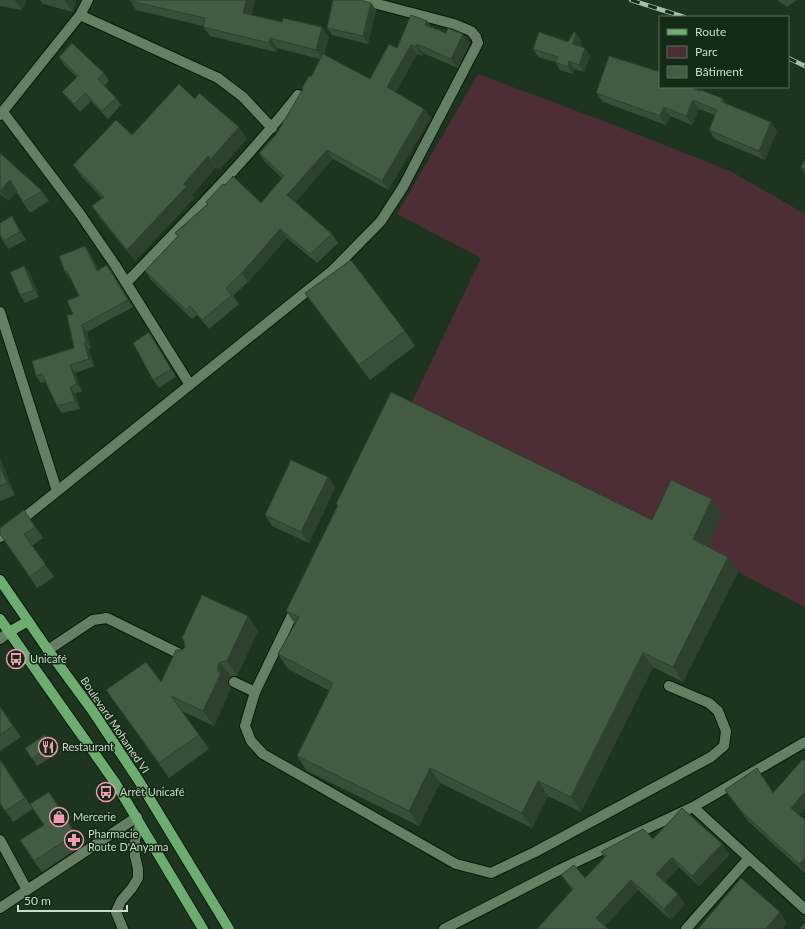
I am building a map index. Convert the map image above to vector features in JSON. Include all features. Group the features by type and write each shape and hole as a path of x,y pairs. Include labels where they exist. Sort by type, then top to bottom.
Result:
{"main road":[{"name":"Boulevard Mohamed VI","path":"0,580 48,650 92,710 139,781 229,929"},
{"path":"0,619 116,784 203,929"},
{"path":"9,632 28,621"}],"street":[{"path":"88,0 80,15 2,113 80,214 126,283 190,385"},
{"path":"0,536 332,271 381,221 402,187 478,44 476,37 471,31 454,24 362,0"},
{"path":"80,15 218,78 243,97 272,128"},
{"path":"126,283 272,128 298,95"},
{"path":"0,312 57,491"},
{"path":"299,600 255,692 245,726 250,741 263,754 456,864 491,873 535,852 711,757 724,746 726,731 718,711 709,703 669,686"},
{"path":"48,650 93,620 107,618 189,659"},
{"path":"0,639 9,632"},
{"path":"234,682 255,692"},
{"path":"444,929 561,869 693,807 805,742"},
{"path":"693,807 805,909"},
{"path":"0,908 138,821"},
{"path":"123,929 116,912 121,901 138,878 134,839 138,821"},
{"path":"0,840 27,890"},
{"path":"686,929 749,858"}],"green space":[{"path":"478,74 730,171 805,214 805,607 703,554 722,514 662,535 408,410 481,258 397,214"}],"building":[{"path":"130,0 246,0 243,13 282,22 283,18 322,27 316,50 270,38 269,43 203,27 205,18"},
{"path":"333,0 360,0 371,3 363,36 327,28"},
{"path":"411,15 427,21 425,25 446,33 448,28 463,34 451,59 417,44 416,47 411,45 387,87 424,109 382,181 327,150 287,195 332,234 310,254 280,229 242,273 226,288 232,295 202,320 190,306 186,310 145,271 178,236 175,233 208,204 206,202 233,176 261,203 284,176 259,153 275,136 309,76 311,77 323,54 370,79 389,44 397,48"},
{"path":"539,32 568,42 574,32 576,33 573,44 585,48 579,65 569,61 568,67 555,62 558,57 533,49"},
{"path":"72,43 104,73 98,79 116,98 102,111 85,93 74,104 62,92 78,76 59,57"},
{"path":"609,56 659,72 659,88 692,88 700,91 701,90 722,98 722,102 771,122 759,151 709,130 717,110 693,100 686,116 664,107 660,116 596,93"},
{"path":"179,84 195,99 199,93 239,127 211,159 208,156 184,184 186,187 127,250 92,206 104,197 73,165 116,120 132,135"},
{"path":"0,153 42,191 23,202 10,180 0,191"},
{"path":"805,159 805,170 801,167"},
{"path":"12,216 20,232 3,241 0,235 0,223"},
{"path":"85,246 97,271 107,265 128,300 82,325 86,342 84,342 89,359 70,365 77,384 70,387 75,401 57,406 42,374 36,376 32,361 74,348 67,315 73,314 67,301 79,296 67,271 65,272 59,256"},
{"path":"351,260 405,331 359,365 305,293"},
{"path":"24,266 34,290 20,295 10,272"},
{"path":"149,332 171,369 153,380 133,343"},
{"path":"391,392 652,520 671,480 712,499 693,539 728,557 673,667 643,653 571,797 538,781 522,813 430,768 409,811 297,756 333,683 278,654 299,617 286,611"},
{"path":"291,460 328,477 301,532 265,515"},
{"path":"0,466 7,483 0,486"},
{"path":"24,510 35,527 24,534 46,565 30,577 0,534 0,528"},
{"path":"202,595 248,616 227,661 220,662 218,665 218,671 221,673 203,711 171,696 199,735 159,763 106,690 146,662 161,682 176,650 182,650 185,647 182,638"},
{"path":"0,707 13,726 0,735"},
{"path":"45,735 52,745 32,759 25,748"},
{"path":"803,759 805,761 805,792 791,808 805,820 805,858 799,864 742,812 725,790 757,768 773,793"},
{"path":"0,760 25,798 5,811 0,803"},
{"path":"49,792 75,834 34,861 20,840 44,825 30,804"},
{"path":"682,808 722,844 692,876 672,857 656,874 678,894 664,909 631,880 596,918 608,929 537,929 573,889 561,875 574,865 585,878 606,856 601,852 643,829 653,839"},
{"path":"741,878 780,912 766,929 698,929"},
{"path":"805,923 805,929 799,929"}],"railway":[{"path":"631,0 681,16"},
{"path":"789,58 805,66"}],"place":[{"name":"Unicafé","path":"16,659"},
{"name":"Restaurant","path":"48,747"},
{"name":"Arrêt Unicafé","path":"106,792"},
{"name":"Mercerie","path":"59,817"},
{"name":"Pharmacie Route D'Anyama","path":"74,840"}]}
